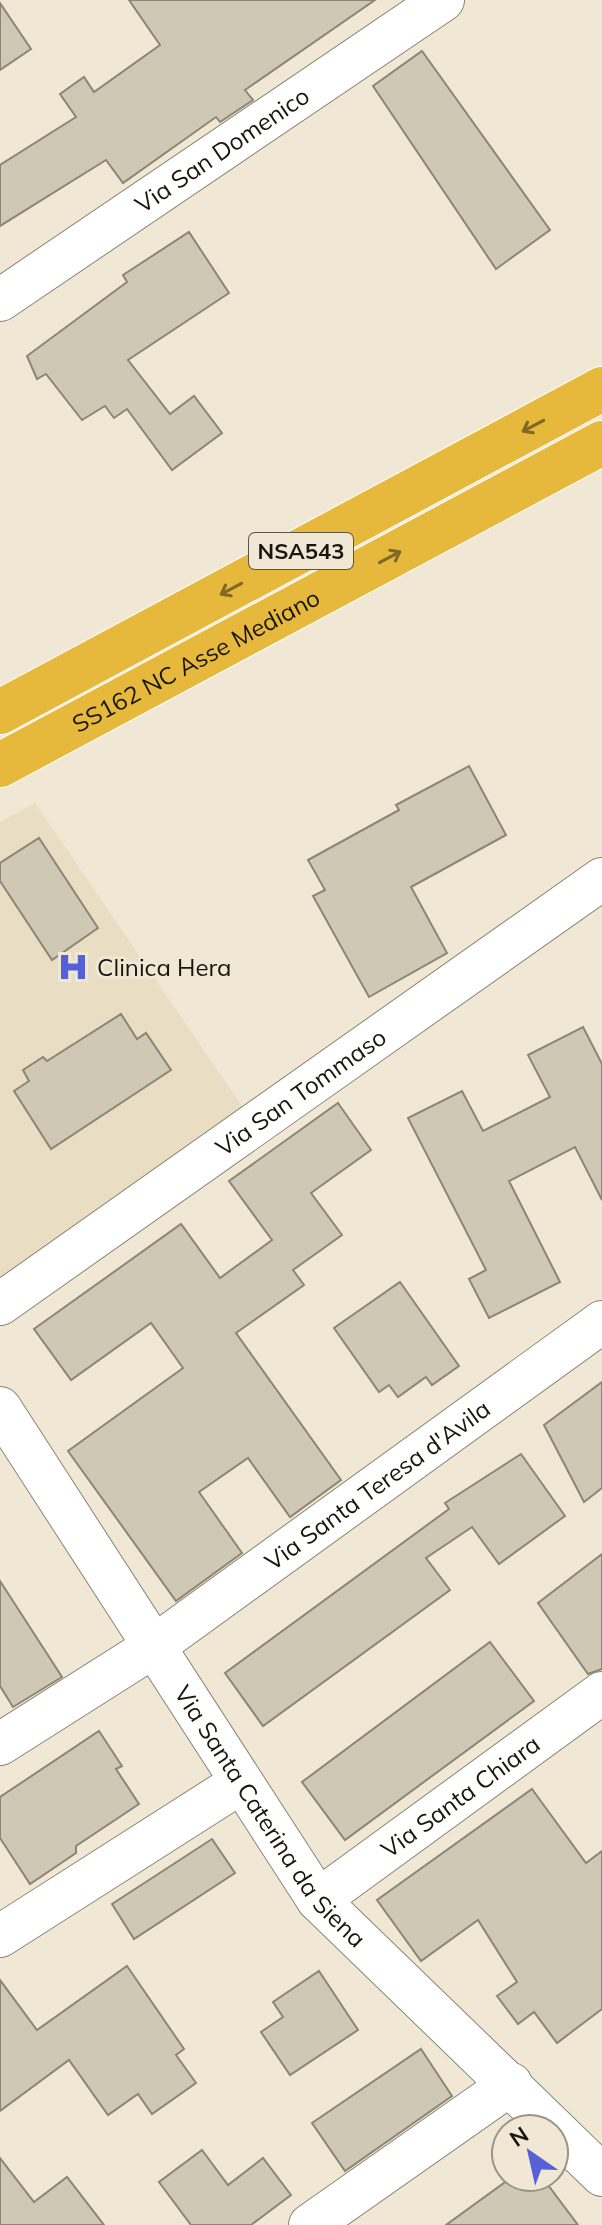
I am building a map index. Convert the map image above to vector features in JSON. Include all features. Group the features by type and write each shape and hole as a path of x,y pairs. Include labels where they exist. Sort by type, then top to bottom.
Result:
{"highway":[{"name":"NSA543","path":"0,712 602,389"},
{"name":"SS162 NC Asse Mediano","path":"0,765 602,443"}],"street":[{"name":"Via San Domenico","path":"0,300 443,0"},
{"name":"Via San Tommaso","path":"0,1304 602,879"},
{"name":"Via Santa Teresa d'Avila","path":"0,1744 153,1647 602,1322"},
{"name":"Via Santa Caterina da Siena","path":"0,1408 318,1900 602,2175"},
{"name":"Via Santa Chiara","path":"318,1900 602,1693"},
{"path":"0,1936 240,1783"},
{"path":"310,2225 511,2084"}],"shaded area":[{"name":"Clinica Hera","path":"35,803 246,1112 0,1283 0,822"}],"building":[{"path":"129,0 375,0 245,90 253,100 220,122 216,117 123,183 106,160 0,226 0,165 76,117 60,94 84,77 94,92 160,45"},
{"path":"0,3 31,49 0,70"},
{"path":"422,51 550,230 496,269 373,86"},
{"path":"189,232 229,293 128,360 170,414 194,396 222,433 172,470 127,409 114,418 105,406 82,420 46,374 37,379 27,356 127,282 123,275"},
{"path":"469,766 506,835 411,887 447,953 369,997 313,896 325,890 308,860 399,810 396,805"},
{"path":"39,838 98,928 52,960 0,881 0,863"},
{"path":"121,1014 137,1039 146,1033 171,1070 51,1149 14,1091 29,1081 23,1070 43,1057 47,1061"},
{"path":"583,1027 602,1064 602,1200 575,1147 509,1181 560,1282 489,1318 469,1279 486,1270 408,1118 462,1091 483,1131 550,1097 528,1055"},
{"path":"338,1103 371,1150 311,1193 342,1235 293,1270 304,1285 236,1333 341,1480 290,1517 248,1458 199,1492 242,1553 176,1601 68,1451 183,1368 151,1323 71,1380 34,1329 181,1224 220,1278 272,1240 229,1181"},
{"path":"400,1282 459,1366 432,1385 426,1377 398,1397 389,1385 379,1392 334,1328"},
{"path":"602,1382 602,1488 584,1502 544,1425"},
{"path":"521,1454 565,1516 499,1564 472,1527 426,1558 450,1590 263,1726 225,1673 449,1509 445,1503"},
{"path":"602,1554 602,1669 588,1674 538,1603"},
{"path":"0,1581 62,1677 13,1707 0,1686"},
{"path":"490,1642 534,1701 345,1840 302,1782"},
{"path":"99,1731 122,1766 116,1769 139,1804 76,1846 76,1853 30,1884 0,1838 0,1797"},
{"path":"532,1789 586,1863 602,1851 602,2009 557,2043 534,2012 518,2024 497,1996 517,1982 478,1920 421,1961 377,1900"},
{"path":"212,1839 235,1873 134,1939 112,1904"},
{"path":"127,1966 184,2049 176,2055 196,2083 152,2114 138,2094 108,2115 69,2060 0,2111 0,1980 37,2030"},
{"path":"319,1971 358,2030 290,2075 261,2032 283,2017 273,2002"},
{"path":"421,2049 452,2096 345,2171 312,2123"},
{"path":"202,2150 228,2185 263,2158 291,2195 251,2225 191,2225 159,2182"},
{"path":"0,2158 34,2202 67,2177 104,2225 0,2225"},
{"path":"490,2193 554,2193 578,2225 446,2225"}],"place":[{"name":"Clinica Hera","path":"73,967"}]}
